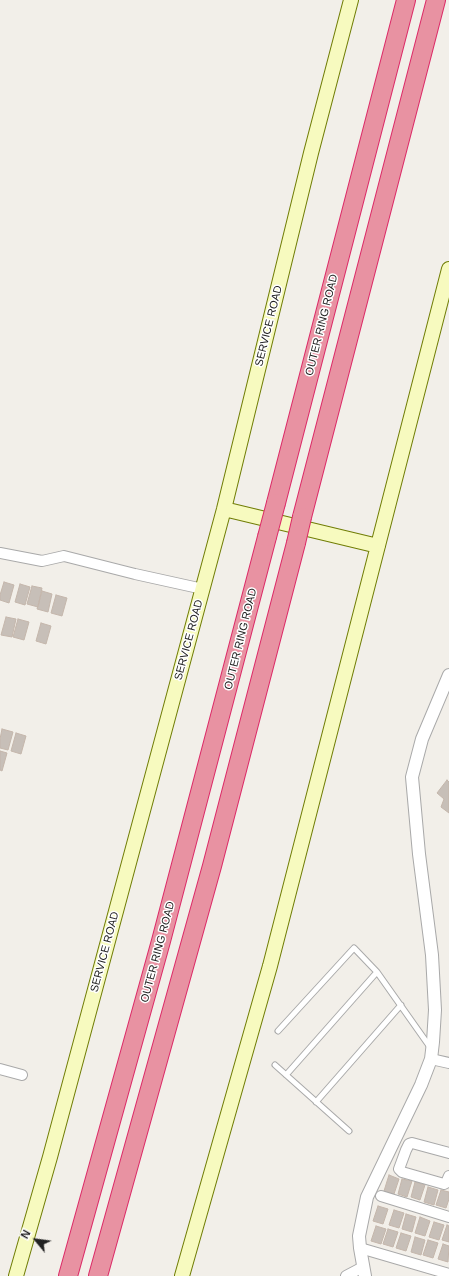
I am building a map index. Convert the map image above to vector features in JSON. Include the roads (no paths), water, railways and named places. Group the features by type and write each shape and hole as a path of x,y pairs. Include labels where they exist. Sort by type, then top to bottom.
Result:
{"highway":[{"name":"OUTER RING ROAD","path":"68,1276 171,904 406,0"},
{"path":"98,1276 212,866 436,0"}],"main road":[{"name":"SERVICE ROAD","path":"16,1276 52,1149 203,589 311,153 351,0"},
{"path":"182,1276 270,966 449,269"},
{"path":"224,509 378,546"}],"street":[{"path":"0,553 42,561 64,556 203,589"},
{"path":"346,1276 364,1271 359,1236 367,1197 421,1085 431,1054 435,1026 432,955 419,854 412,777 422,739 449,675"},
{"path":"431,1054 449,1063"},
{"path":"0,1069 22,1075"},
{"path":"393,1143 406,1150"},
{"path":"449,1153 416,1143 409,1144 399,1169 402,1172 444,1184 449,1176"},
{"path":"381,1196 449,1217"},
{"path":"360,1248 449,1274"}],"lane":[{"path":"278,1031 354,948 377,972 401,1005 431,1054"},
{"path":"286,1076 377,972"},
{"path":"316,1102 401,1005"},
{"path":"275,1065 349,1131"}]}
